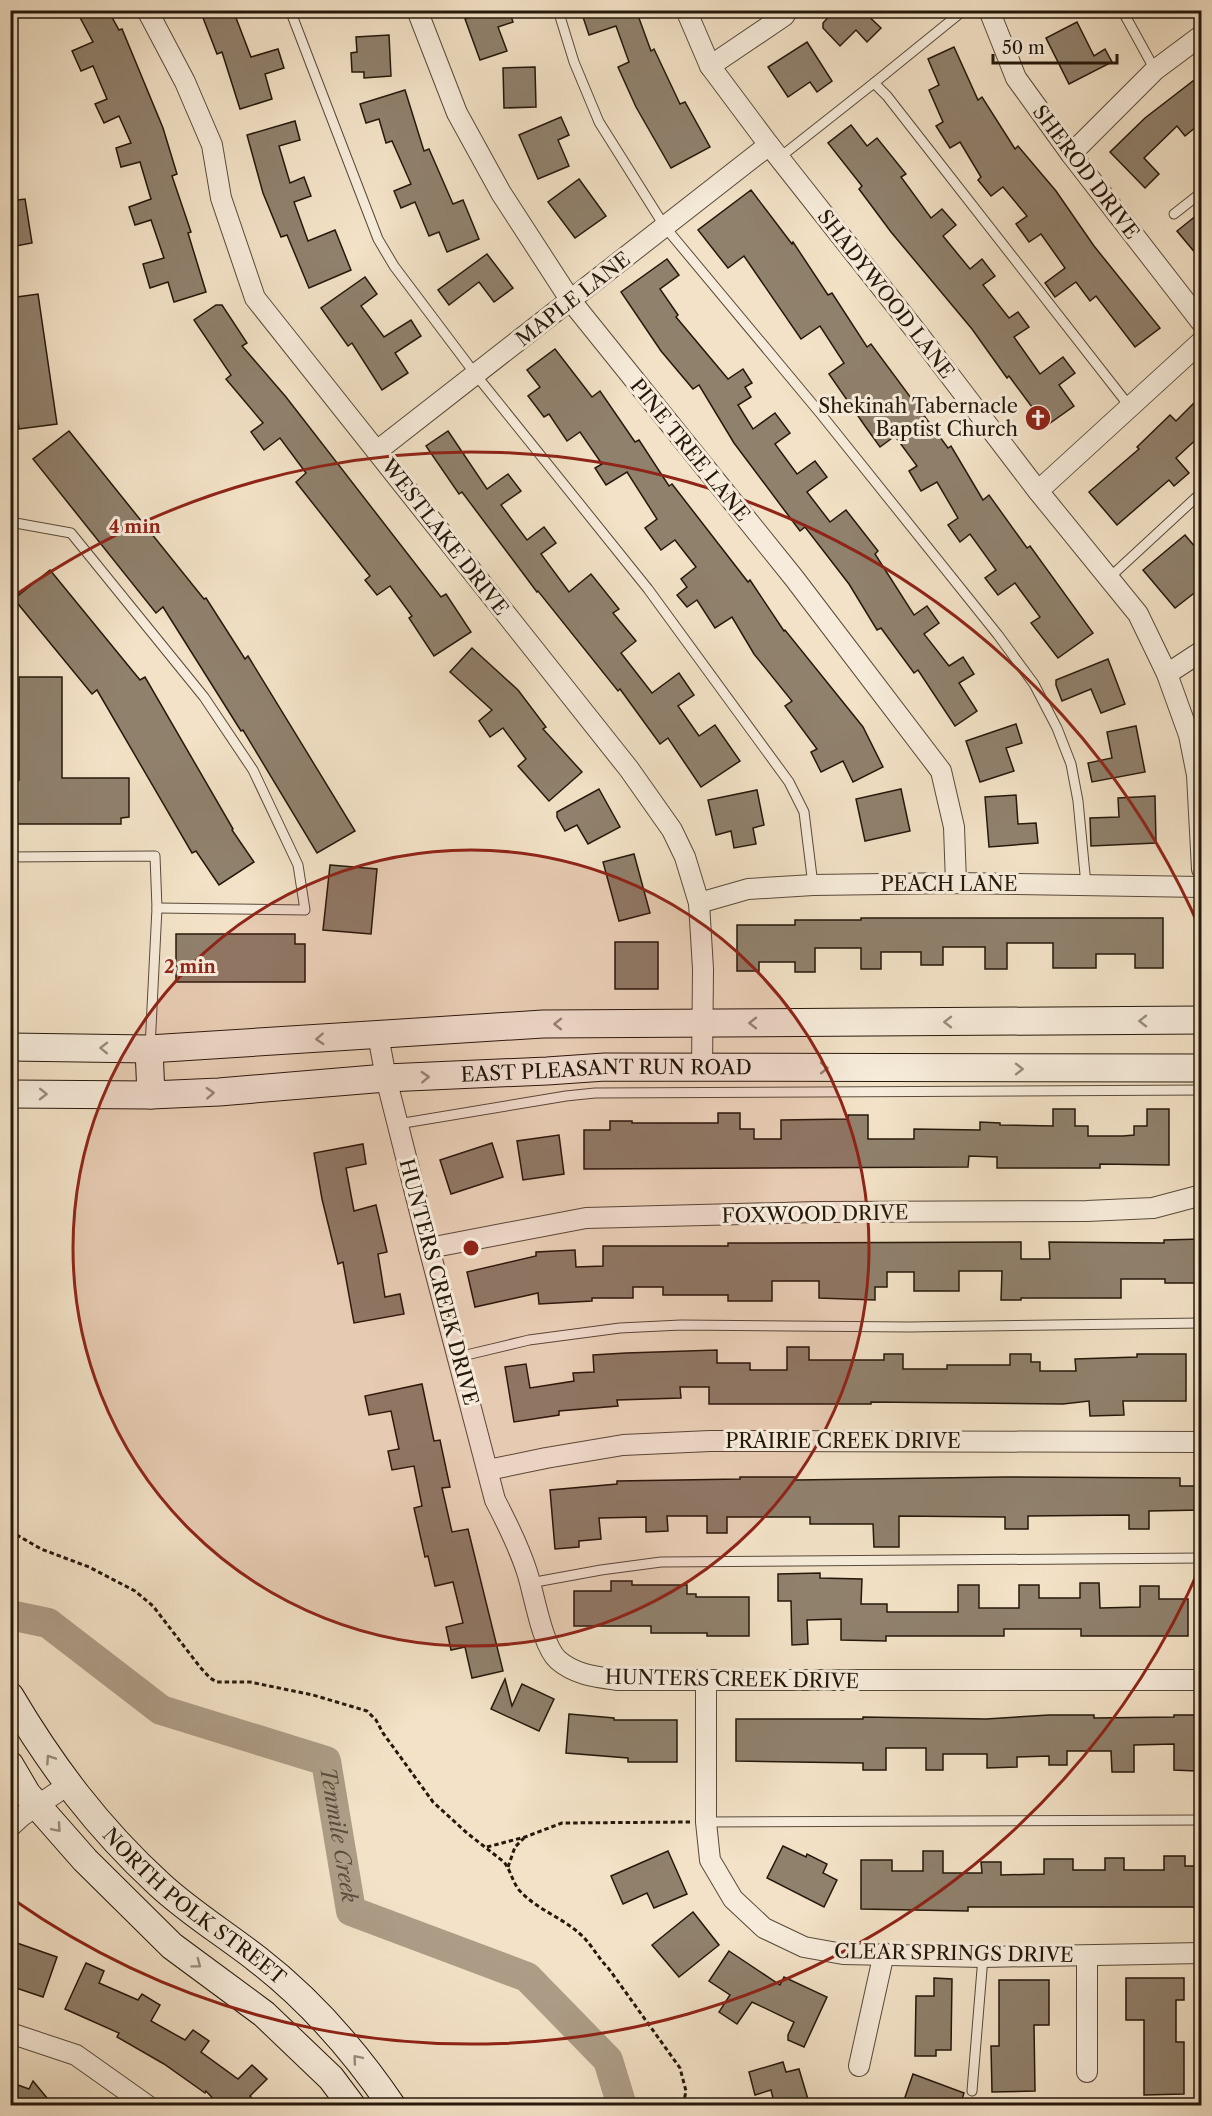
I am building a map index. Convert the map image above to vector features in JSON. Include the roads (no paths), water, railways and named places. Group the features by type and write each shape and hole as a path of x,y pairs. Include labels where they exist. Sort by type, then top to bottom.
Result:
{"main road":[{"path":"10,1047 150,1049 543,1024 1202,1020"},
{"path":"150,1049 151,1095"},
{"name":"EAST PLEASANT RUN ROAD","path":"10,1094 151,1095 273,1088 386,1078 605,1067 1202,1068"},
{"name":"NORTH POLK STREET","path":"10,1696 68,1785 113,1839 161,1886 259,1960 320,2013 375,2081 392,2106"},
{"name":"NORTH POLK STREET","path":"10,1765 27,1794 85,1860 172,1946 264,2014 331,2078 352,2106"}],"street":[{"name":"WESTLAKE DRIVE","path":"147,10 184,82 212,145 221,198 255,297 641,786 672,830 685,857 699,903 703,969 702,1068"},
{"name":"PINE TREE LANE","path":"417,10 457,113 501,193 571,301 794,578 941,771 954,827 956,883"},
{"name":"SHADYWOOD LANE","path":"686,10 710,66 1038,491 1138,614 1167,674 1189,735 1199,774 1202,869"},
{"path":"710,66 784,16 788,10"},
{"name":"SHEROD DRIVE","path":"989,10 1016,78 1071,154 1202,322"},
{"path":"1071,154 1155,70 1202,35"},
{"name":"MAPLE LANE","path":"377,452 665,227 774,151"},
{"path":"1038,491 1202,341"},
{"path":"1167,674 1202,651"},
{"name":"PEACH LANE","path":"699,903 748,889 813,885 956,883 1202,887"},
{"name":"HUNTERS CREEK DRIVE","path":"378,1035 386,1078 495,1500 513,1535 548,1644 555,1658 572,1670 618,1680 1071,1682 1202,1680"},
{"name":"FOXWOOD DRIVE","path":"429,1248 586,1218 818,1212 1088,1211 1153,1208 1202,1195"},
{"name":"PRAIRIE CREEK DRIVE","path":"488,1470 623,1445 710,1441 1202,1442"},
{"name":"CLEAR SPRINGS DRIVE","path":"706,1680 706,1822 710,1860 733,1899 764,1928 804,1947 843,1954 884,1953 983,1957 1202,1953"},
{"path":"10,1827 22,1816 68,1785"},
{"path":"859,2066 884,1953"},
{"path":"1087,1956 1088,2072"},
{"path":"10,2033 76,2055 135,2102"}],"lane":[{"path":"290,10 378,239 394,266 476,375 648,589 789,782 804,812 813,885"},
{"path":"558,10 574,62 599,122 665,227 827,422 998,635 1034,684 1057,728 1071,764 1078,801 1086,885"},
{"path":"774,151 874,83 964,10"},
{"path":"1122,10 1155,70"},
{"path":"874,83 887,96 1130,407"},
{"path":"1174,214 1202,192"},
{"path":"1108,578 1202,492"},
{"path":"10,522 71,533 204,697 253,770 298,865 305,910 157,908"},
{"path":"10,857 155,856 157,908 150,1049"},
{"path":"398,1124 595,1092 1202,1090"},
{"path":"458,1357 529,1340 620,1328 681,1325 921,1327 1202,1323"},
{"path":"530,1583 661,1562 1202,1558"},
{"path":"706,1822 1202,1820"},
{"path":"972,2091 983,1957"},
{"path":"1201,2071 1202,1999"}],"waterway":[{"name":"Tenmile Creek","path":"10,1615 48,1623 161,1710 326,1761 351,1911 527,1977 608,2060 622,2106"}],"place":[{"name":"Shekinah Tabernacle Baptist Church","path":"1038,418"}]}
